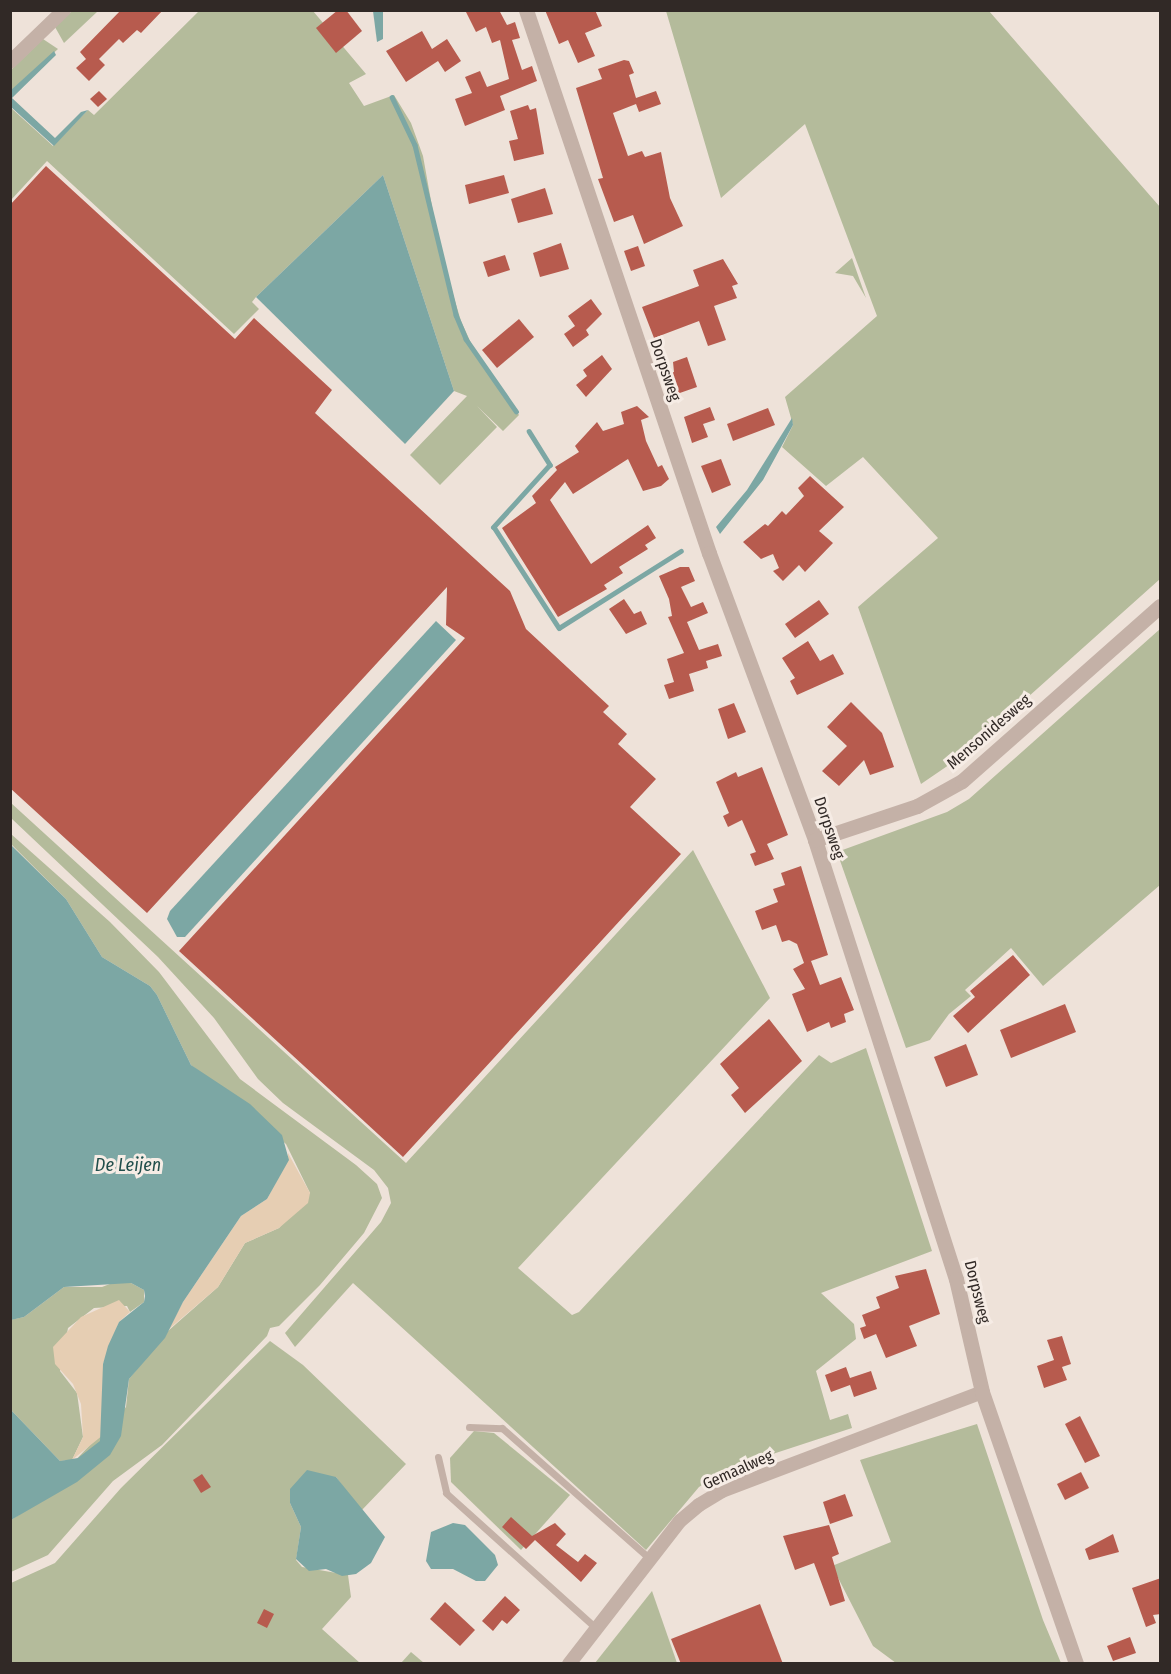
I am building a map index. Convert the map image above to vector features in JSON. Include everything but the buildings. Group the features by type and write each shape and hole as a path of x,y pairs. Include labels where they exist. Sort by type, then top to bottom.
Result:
{"street":[{"path":"10,62 64,10"},
{"name":"Dorpsweg","path":"525,10 709,554 815,840 956,1278 982,1392 1076,1664"},
{"name":"Mensonidesweg","path":"815,840 917,806 962,781 1161,606"},
{"name":"Gemaalweg","path":"569,1664 680,1521 722,1491 982,1392"}],"lane":[{"path":"469,1426 502,1428 650,1559"},
{"path":"438,1457 446,1493 597,1629"}],"green space":[{"path":"72,11 98,11 64,43 55,27"},
{"path":"199,11 313,11 366,74 349,83 364,106 394,95 411,123 423,156 440,251 461,321 476,354 519,415 503,431 477,406 497,427 440,485 410,455 467,396 454,391 383,175 256,297 252,302 259,309 234,334 47,161 11,200 10,107 53,146 88,110 94,115"},
{"path":"666,11 989,11 1160,207 1160,579 962,756 921,784 858,607 938,538 863,457 826,486 782,447 793,425 785,397 877,316 805,124 721,198"},
{"path":"43,39 58,49 11,91 11,70"},
{"path":"852,258 866,298 853,276 835,273"},
{"path":"1160,629 1160,885 1043,986 1011,948 965,990 971,996 949,1014 930,1040 906,1048 837,852 947,812 969,799"},
{"path":"11,803 406,1163 693,850 770,998 518,1268 572,1315 579,1312 819,1055 831,1063 866,1048 932,1251 821,1293 854,1324 856,1339 816,1371 830,1420 848,1414 852,1428 730,1468 699,1487 646,1550 353,1283 295,1347 285,1333 381,1222 391,1203 388,1188 374,1170 283,1103 258,1079 214,1018 158,957 11,818"},
{"path":"11,834 110,922 159,972 240,1079 356,1165 377,1184 382,1198 364,1233 320,1285 279,1326 270,1328 267,1336 162,1445 113,1481 48,1555 11,1572 11,1520 31,1507 126,1407 129,1379 168,1331 218,1287 245,1243 279,1228 310,1193 286,1144 191,1065 157,995 150,986 102,957 66,899 11,844"},
{"path":"115,1282 131,1283 144,1290 144,1302 130,1312 127,1306 94,1308 68,1328 60,1371 77,1393 83,1437 72,1460 60,1461 11,1410 10,1320 24,1317 64,1287 102,1287"},
{"path":"270,1341 303,1365 406,1464 361,1511 336,1477 290,1503 301,1527 296,1560 302,1567 348,1575 351,1597 322,1629 360,1663 11,1664 11,1583 55,1563 121,1488"},
{"path":"977,1424 1043,1620 1061,1663 896,1663 873,1646 832,1566 891,1542 860,1460"},
{"path":"474,1431 494,1433 570,1495 521,1550 451,1482 450,1458"},
{"path":"652,1591 677,1663 595,1663"},
{"path":"411,1652 424,1663 401,1663"}],"sand":[{"path":"288,1153 310,1193 308,1203 279,1228 245,1243 218,1287 168,1330 183,1302 241,1216 267,1199 288,1160"},
{"path":"119,1300 130,1312 119,1322 103,1364 103,1435 72,1460 83,1437 81,1404 73,1384 55,1364 53,1347 81,1317"}],"water":[{"path":"373,11 383,11 383,39 377,42"},
{"path":"54,51 56,55 12,98 55,138 81,112 88,110 54,146 11,107 10,91"},
{"path":"383,175 454,391 405,444 256,297"},
{"path":"792,418 793,425 763,480 720,534 716,527 747,490"},
{"path":"436,621 456,640 185,937 177,937 167,919 170,911"},
{"name":"De Leijen","path":"11,845 66,899 102,957 150,986 157,995 191,1065 250,1104 282,1135 289,1160 267,1199 241,1216 183,1302 165,1338 129,1379 121,1436 110,1455 77,1482 11,1520 11,1410 60,1461 78,1458 100,1441 103,1364 108,1346 119,1322 144,1302 145,1296 144,1290 131,1283 64,1287 24,1317 11,1320"},
{"path":"307,1470 336,1477 385,1537 371,1563 356,1574 342,1576 326,1569 309,1571 296,1559 301,1527 290,1503 290,1489"},
{"path":"453,1523 465,1525 495,1555 498,1565 485,1581 476,1581 453,1569 431,1569 426,1561 431,1532"}],"waterway":[{"path":"392,97 415,145 456,315 466,339 516,411"},
{"path":"529,431 550,465 494,527 559,628 681,551"}]}
